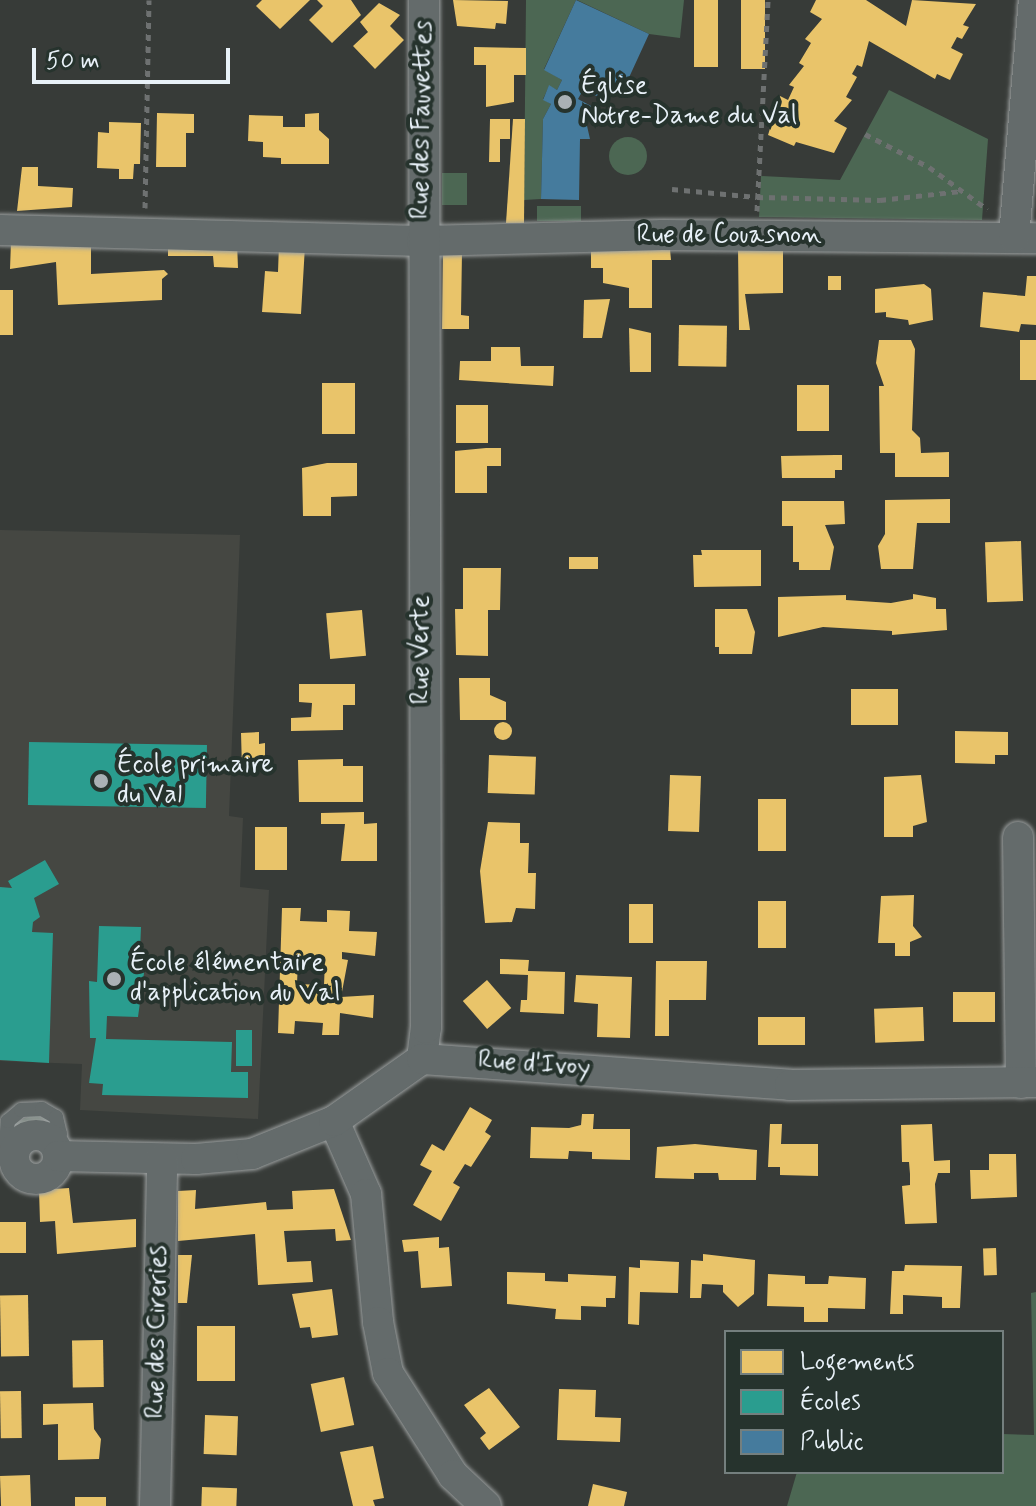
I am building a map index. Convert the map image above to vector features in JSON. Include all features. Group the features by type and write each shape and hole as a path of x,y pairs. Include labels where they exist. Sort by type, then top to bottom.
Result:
{"street":[{"name":"Rue des Fauvettes","path":"422,241 424,0"},
{"path":"1015,230 1034,0"},
{"name":"Rue de Couasnon","path":"0,230 422,241 1015,230"},
{"name":"Rue Verte","path":"422,241 426,1028 422,1059"},
{"path":"1018,837 1028,1082"},
{"path":"6,1160 18,1144 29,1136 44,1136 56,1150 162,1159 252,1154 334,1121 422,1059"},
{"name":"Rue d'Ivoy","path":"422,1059 790,1085 1028,1082"},
{"path":"334,1121 366,1194 378,1322 388,1373 453,1475 486,1506"},
{"name":"Rue des Cireries","path":"155,1506 162,1159"}],"path":[{"path":"144,233 149,0"},
{"path":"755,236 768,0"},
{"path":"865,134 961,191 1015,230"},
{"path":"672,189 757,197 880,200 961,191"}],"shaded area":[{"path":"0,530 240,535 229,816 243,818 240,887 269,890 258,1119 80,1110 82,1064 0,1061"}],"green space":[{"path":"526,0 576,0 544,69 562,80 557,90 549,86 543,99 551,104 543,119 541,199 524,200"},
{"path":"577,0 684,0 680,38 649,34"},
{"path":"889,90 988,139 982,220 759,217 761,176 840,180"},
{"path":"628,137 641,143 647,156 641,169 628,175 615,169 609,156 615,143"},
{"path":"442,173 467,173 467,205 442,205"},
{"path":"537,206 581,206 581,221 537,221"},
{"path":"33,1115 48,1119 54,1132 13,1134 15,1123"},
{"path":"1036,1292 1036,1506 787,1506 796,1474 1004,1474 1004,1434 1034,1435 1031,1293"}],"building: Logements":[{"path":"262,0 310,0 280,29 256,6"},
{"path":"317,0 351,0 361,15 332,43 309,20 323,6"},
{"path":"453,0 508,1 506,24 496,23 495,29 457,26"},
{"path":"694,0 718,0 718,67 694,67"},
{"path":"741,0 765,0 765,69 741,69"},
{"path":"816,0 866,0 906,26 912,0 976,4 963,25 969,27 962,39 957,37 951,48 963,54 950,80 937,74 935,79 869,41 862,67 857,65 852,74 857,77 846,97 852,100 834,121 847,128 834,153 796,142 794,146 768,135 780,96 788,100 794,87 789,85 804,66 799,63 811,43 805,39 822,19 810,12"},
{"path":"379,3 400,15 390,26 404,40 375,69 353,46 368,32 360,22"},
{"path":"474,47 526,48 526,75 514,75 514,102 486,107 486,65 474,65"},
{"path":"157,113 194,114 194,133 186,133 186,167 156,167"},
{"path":"319,113 319,130 329,139 329,164 281,164 281,158 263,157 263,142 248,141 249,115 283,116 283,127 305,127 305,114"},
{"path":"490,119 510,119 510,139 500,139 500,162 489,162"},
{"path":"513,119 525,119 524,223 506,223"},
{"path":"109,122 141,123 140,164 134,164 133,179 119,179 119,169 97,168 98,132 109,133"},
{"path":"22,167 38,167 38,186 73,188 72,207 17,211"},
{"path":"91,240 91,274 164,270 168,274 162,279 162,300 58,305 56,262 10,269 11,242"},
{"path":"168,240 237,242 238,268 214,267 213,256 168,256"},
{"path":"279,244 305,246 301,314 262,312 265,271 278,272"},
{"path":"738,247 783,247 783,293 745,294 750,330 739,330"},
{"path":"670,249 671,260 652,260 652,308 629,308 629,288 603,283 603,268 591,268 591,251"},
{"path":"462,252 461,315 469,316 469,329 442,329 443,253"},
{"path":"828,276 841,276 841,290 828,290"},
{"path":"1027,276 1036,276 1036,325 1021,324 1019,332 980,327 983,292 1025,296"},
{"path":"924,284 931,289 933,320 909,325 908,320 886,317 886,312 875,313 875,289"},
{"path":"0,290 13,290 13,335 0,335"},
{"path":"610,299 602,338 583,338 584,300"},
{"path":"679,325 727,326 726,367 678,366"},
{"path":"629,328 651,333 651,372 630,372"},
{"path":"879,340 911,340 915,349 912,430 920,438 921,453 949,452 949,477 895,477 895,453 880,453 879,386 884,386 876,363"},
{"path":"1020,340 1036,340 1036,380 1020,380"},
{"path":"491,347 520,347 521,366 554,366 553,386 459,380 460,361 491,361"},
{"path":"322,383 355,383 355,434 322,434"},
{"path":"797,385 829,385 829,431 797,431"},
{"path":"456,405 488,405 488,443 456,443"},
{"path":"501,448 501,466 487,466 487,493 455,493 455,451"},
{"path":"842,455 842,470 835,470 835,478 782,478 781,456"},
{"path":"327,463 357,463 357,496 331,497 331,516 303,516 302,468"},
{"path":"950,499 950,523 917,523 913,569 881,569 878,546 885,534 885,500"},
{"path":"782,501 844,501 845,524 825,525 834,547 830,570 799,570 799,562 793,562 793,526 782,526"},
{"path":"1021,541 1023,601 987,602 985,542"},
{"path":"701,550 761,550 761,586 694,587 693,555 702,555"},
{"path":"569,557 598,557 598,569 569,569"},
{"path":"463,568 501,568 500,610 488,610 488,656 456,655 455,609 463,609"},
{"path":"913,594 936,598 936,609 946,609 947,630 892,635 892,631 823,627 778,637 778,597 846,595 846,600 891,603 913,599"},
{"path":"715,609 747,609 755,632 752,654 719,654 719,647 715,647"},
{"path":"362,610 366,656 330,659 326,613"},
{"path":"459,678 490,678 490,695 506,702 506,720 460,720"},
{"path":"299,684 355,684 355,705 343,705 343,730 291,731 291,718 311,717 312,703 299,702"},
{"path":"851,689 898,689 898,725 851,725"},
{"path":"503,722 512,731 503,740 494,731"},
{"path":"955,731 1008,732 1008,755 995,755 995,764 955,763"},
{"path":"259,732 259,744 265,743 265,768 242,768 241,733"},
{"path":"489,755 536,757 535,795 488,793"},
{"path":"343,759 343,766 363,766 363,802 299,802 298,760"},
{"path":"670,775 701,776 699,832 668,831"},
{"path":"921,775 927,822 913,826 913,837 884,837 884,777"},
{"path":"758,799 786,799 786,851 758,851"},
{"path":"364,812 364,824 377,823 377,861 341,861 345,824 321,824 321,813"},
{"path":"488,822 520,823 520,843 529,843 528,873 536,873 535,909 516,908 512,922 485,923 480,871"},
{"path":"255,827 287,827 287,870 255,870"},
{"path":"914,895 913,926 922,937 910,942 910,956 895,956 895,943 878,943 881,896"},
{"path":"758,901 786,901 786,948 758,948"},
{"path":"629,904 653,904 653,943 629,943"},
{"path":"282,908 301,908 300,921 327,922 327,910 350,911 349,931 377,932 375,956 342,952 342,959 348,960 341,997 374,995 373,1018 340,1013 339,1035 322,1035 323,1023 295,1021 294,1034 278,1033","holes":["298,960 325,960 324,985 297,984"]},
{"path":"500,959 529,960 528,971 565,972 564,1014 520,1012 521,1000 527,1000 528,975 500,974"},
{"path":"656,961 707,961 706,1000 669,1000 669,1036 655,1036"},
{"path":"576,975 632,977 630,1038 597,1037 598,1004 574,1002"},
{"path":"487,980 511,1008 487,1029 463,1001"},
{"path":"953,992 995,992 995,1022 953,1022"},
{"path":"923,1007 924,1041 875,1043 874,1009"},
{"path":"758,1017 805,1017 805,1045 758,1045"},
{"path":"470,1107 492,1120 485,1132 491,1136 471,1167 465,1164 453,1183 460,1187 441,1221 413,1205 432,1171 420,1165 432,1144 444,1151"},
{"path":"582,1114 594,1114 593,1129 630,1129 630,1160 592,1159 592,1152 569,1151 568,1159 530,1158 531,1127 569,1128 581,1125"},
{"path":"770,1124 782,1124 781,1144 818,1144 818,1176 780,1175 780,1167 768,1167"},
{"path":"932,1124 934,1161 950,1160 950,1173 938,1173 935,1184 937,1223 905,1224 902,1186 910,1185 910,1174 909,1162 902,1162 901,1125"},
{"path":"695,1144 757,1150 756,1180 719,1180 718,1173 694,1173 694,1179 655,1178 657,1147"},
{"path":"989,1154 1016,1154 1017,1197 971,1199 970,1170 989,1170"},
{"path":"69,1188 73,1223 136,1219 136,1247 57,1254 55,1221 40,1222 39,1190"},
{"path":"334,1189 351,1240 336,1241 335,1229 284,1231 287,1262 311,1261 313,1282 258,1285 255,1234 178,1241 178,1191 196,1190 195,1209 266,1202 267,1210 293,1209 292,1191"},
{"path":"0,1222 26,1222 26,1253 0,1253"},
{"path":"439,1237 439,1248 449,1247 452,1286 421,1288 418,1251 404,1252 402,1240"},
{"path":"983,1248 996,1248 997,1275 984,1275"},
{"path":"703,1254 755,1260 754,1294 738,1307 723,1292 723,1285 702,1284 701,1298 690,1298 691,1260 703,1261"},
{"path":"178,1255 192,1255 187,1303 178,1303"},
{"path":"640,1260 679,1262 678,1293 640,1292 639,1325 628,1324 629,1267 640,1268"},
{"path":"905,1265 962,1266 960,1308 942,1308 942,1297 903,1295 903,1314 890,1314 892,1271 904,1271"},
{"path":"507,1272 545,1273 545,1281 568,1282 568,1274 616,1276 615,1298 606,1298 606,1307 581,1306 581,1320 555,1319 556,1309 507,1304"},
{"path":"768,1274 805,1276 805,1284 828,1284 829,1276 866,1278 865,1309 828,1308 828,1322 804,1322 804,1307 767,1306"},
{"path":"332,1289 338,1335 312,1338 310,1327 300,1328 292,1294"},
{"path":"0,1295 28,1295 29,1356 1,1356"},
{"path":"197,1326 235,1326 235,1381 197,1381"},
{"path":"103,1340 104,1387 73,1388 72,1341"},
{"path":"344,1377 354,1425 321,1432 311,1384"},
{"path":"489,1388 520,1427 489,1450 480,1438 486,1433 464,1405"},
{"path":"559,1389 596,1390 595,1417 621,1418 620,1442 557,1440"},
{"path":"0,1391 21,1391 22,1438 1,1438"},
{"path":"93,1403 94,1429 101,1439 99,1459 58,1460 58,1424 43,1425 43,1404"},
{"path":"205,1415 238,1416 237,1455 204,1454"},
{"path":"373,1446 384,1498 373,1500 375,1506 353,1506 340,1452"},
{"path":"30,1475 31,1506 1,1506 0,1476"},
{"path":"593,1484 627,1492 624,1506 588,1506"},
{"path":"202,1487 237,1488 236,1506 201,1506"},
{"path":"75,1497 106,1497 106,1506 75,1506"}],"building: Écoles":[{"path":"29,742 207,745 206,808 28,805"},
{"path":"45,860 59,884 34,898 40,917 33,922 32,932 53,933 49,1063 0,1060 0,887 12,888 8,881"},
{"path":"99,926 141,927 140,951 147,951 138,1017 107,1016 106,1039 232,1042 231,1072 248,1072 248,1098 102,1095 103,1084 89,1083 96,1038 90,1038 89,981 97,982"},
{"path":"236,1030 252,1030 252,1066 236,1066"}],"building: Public":[{"name":"Église Notre-Dame du Val","path":"576,0 649,34 626,84 596,96 583,90 578,99 591,106 585,117 590,139 580,139 579,200 541,199 543,119 551,104 543,100 549,85 557,90 562,80 544,70"}],"place":[{"name":"Église Notre-Dame du Val","path":"565,102"},
{"name":"École primaire du Val","path":"101,781"},
{"name":"École élémentaire d'application du Val","path":"114,979"}]}
